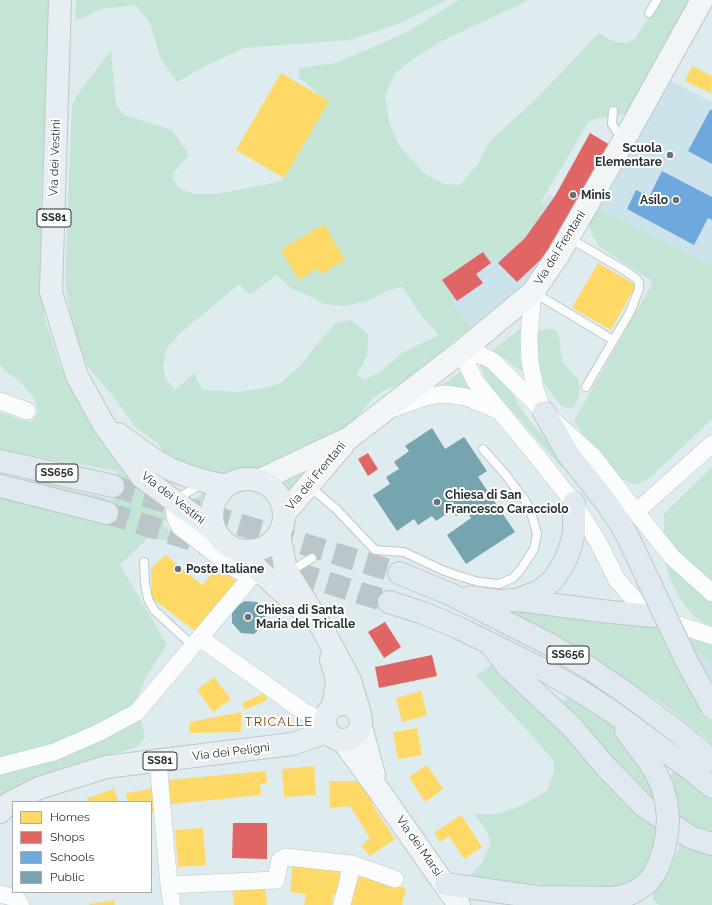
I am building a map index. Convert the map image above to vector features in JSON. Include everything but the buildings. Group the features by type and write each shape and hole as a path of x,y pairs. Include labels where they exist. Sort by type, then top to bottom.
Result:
{"highway":[{"path":"544,412 568,454 605,501 627,535 687,662 712,707"},
{"name":"SS656","path":"0,461 113,486"},
{"name":"SS656","path":"0,486 106,513"},
{"path":"516,600 540,591 554,579 565,562 574,533 574,503"},
{"name":"SS656","path":"399,573 452,595 549,644 589,668 675,730 712,760"},
{"path":"452,595 497,601 516,600 652,616"},
{"name":"SS656","path":"389,602 435,618 489,642 580,691 611,711 712,787"},
{"path":"489,642 508,667 572,727 606,767 644,806 690,837 712,844"},
{"path":"446,884 529,901 614,898 627,896 648,882 659,864 664,849 668,817 666,801 662,786 650,763 611,711"}],"main road":[{"name":"Via dei Vestini","path":"60,0 51,292 77,376 104,425 142,477 215,531"},
{"name":"Via dei Frentani","path":"258,481 348,438 463,350 533,292 559,254 702,0"},
{"name":"Via dei Vestini","path":"104,425 158,462 188,476 227,486"},
{"name":"Via dei Frentani","path":"281,524 308,485 348,438"},
{"path":"215,531 212,521 213,506 220,492 227,486 237,481 248,479 258,481"},
{"name":"SS81","path":"258,481 268,486 282,503 281,524"},
{"path":"236,549 248,551 260,549 271,543 281,524"},
{"name":"Via dei Marsi","path":"281,524 285,566 288,573 322,628 350,680 378,788"},
{"name":"SS81","path":"215,531 220,539 227,545 236,549"},
{"name":"Via dei Marsi","path":"236,549 257,575 322,628 338,680 332,725 446,884 459,905"},
{"path":"339,704 351,706 360,721 354,737 332,725 339,704"},
{"name":"Via dei Peligni","path":"14,801 39,788 106,767 292,744 332,725"},
{"name":"Via dei Peligni","path":"0,812 12,802"}],"street":[{"path":"533,292 529,336 530,362 535,388 544,412"},
{"path":"463,350 466,362 475,381 574,503 598,542 617,580 652,616 712,636"},
{"path":"463,350 483,356 493,361 544,412 593,456 672,556 712,593"},
{"path":"382,412 428,396 447,394 466,397 500,411"},
{"path":"0,401 27,411"},
{"path":"636,512 712,444"},
{"path":"0,766 54,752 100,732 137,712 196,642 257,575 234,568 180,527 175,516 174,500"},
{"path":"196,642 302,711 332,725"},
{"path":"158,761 172,905"},
{"path":"169,885 276,880 280,860 286,857 352,864 395,879"},
{"path":"342,905 352,864"},
{"path":"0,894 16,898 21,905"}],"lane":[{"path":"650,13 657,0"},
{"path":"613,111 612,124 623,142"},
{"path":"568,238 624,270 639,282 639,289 630,312 586,387"},
{"path":"533,292 613,340"},
{"path":"308,485 327,501 375,550 404,552 442,570 459,576 479,582 499,584 513,578 521,569 534,549 537,534 526,502 505,474 483,449"},
{"path":"174,500 206,481"},
{"path":"288,573 312,558"},
{"path":"144,562 145,583 148,599 154,610 196,642"}],"shaded area":[{"name":"Scuola Elementare","path":"670,80 712,102 712,266 597,207"},
{"path":"549,194 575,208 551,250 529,279 472,327 453,305 442,280 528,229"},
{"path":"686,646 712,662 712,694"}],"green space":[{"path":"0,0 55,0 41,198 41,270 45,319 61,368 97,429 177,508 163,522 164,526 173,538 171,540 148,538 120,565 167,645 146,677 134,705 141,719 145,737 137,747 81,763 3,798 0,795 0,498 82,517 107,525 112,506 26,486 24,478 114,500 117,471 0,450 0,412 31,422 38,413 35,399 19,380 6,372 0,364"},
{"path":"76,0 447,0 401,23 349,40 244,48 207,65 177,82 160,57 150,23 135,5 102,9 75,21"},
{"path":"458,0 529,0 442,41 415,58 396,72 385,95 390,125 400,147 424,173 444,184 460,185 478,164 490,141 533,102 599,33 616,42 627,43 635,39 660,0 694,0 632,112 602,117 589,121 541,202 545,206 541,215 511,257 483,258 454,296 453,305 472,327 454,340 416,377 385,390 373,398 362,411 356,423 254,477 221,476 165,456 159,444 137,429 113,396 88,367 80,352 72,325 65,282 72,105 77,95 111,50 116,105 124,115 172,130 189,155 174,172 172,178 179,188 193,194 216,194 282,180 305,142 318,110 316,91 299,78 299,68 336,63 408,32","holes":["276,275 292,289 324,304 344,306 367,301 386,291 402,287 421,315 439,335 402,353 380,372 364,380 357,374 367,356 368,334 351,320 336,323 317,344 302,364 279,384 238,392 202,390 194,373 175,390 166,379 163,367 166,349 179,334 239,284 250,295"]},
{"path":"597,207 712,266 712,419 652,476 637,485 618,478 600,459 574,421 653,282 600,247 592,235 588,224"},
{"path":"522,327 520,354 522,372 492,351"},
{"path":"545,329 556,330 558,333 563,362 578,379 580,388 578,398 573,408 567,408 561,405 545,385 540,372 536,342 539,331"},
{"path":"480,365 491,369 506,381 521,409 568,464 562,468 514,413 500,400 488,385"},
{"path":"465,369 473,391 439,387"},
{"path":"335,448 290,498 275,479"},
{"path":"712,467 712,582 677,551 664,536 664,514"},
{"path":"209,488 216,493 210,514 190,502"},
{"path":"268,547 274,568 267,572 249,553"},
{"path":"662,555 712,599 712,626 705,624 691,613 681,600 670,578"},
{"path":"514,609 662,622 712,722 712,743 659,701 560,638 509,613"},
{"path":"680,633 712,644 712,662 686,646"},
{"path":"496,661 663,820 653,867 631,885 608,888 575,888 479,879 470,875 482,863 491,843 487,831 474,814 498,814 523,805 548,790 554,771 554,761 476,676"},
{"path":"568,698 581,704 616,728 637,751 662,815 562,703"},
{"path":"674,770 712,799 712,842 679,817 669,779"},
{"path":"679,832 712,849 712,905 659,905 653,899 654,886 658,883 672,862 679,848"}],"tunnel":[{"path":"113,486 399,573"},
{"path":"107,513 389,602"}],"place":[{"name":"Scuola Elementare","path":"670,155"},
{"name":"Minis","path":"573,195"},
{"name":"Asilo","path":"676,200"},
{"name":"Chiesa di San Francesco Caracciolo","path":"437,502"},
{"name":"Poste Italiane","path":"178,569"},
{"name":"Chiesa di Santa Maria del Tricalle","path":"248,617"}],"district":[{"name":"TRICALLE","path":"279,722"}]}
